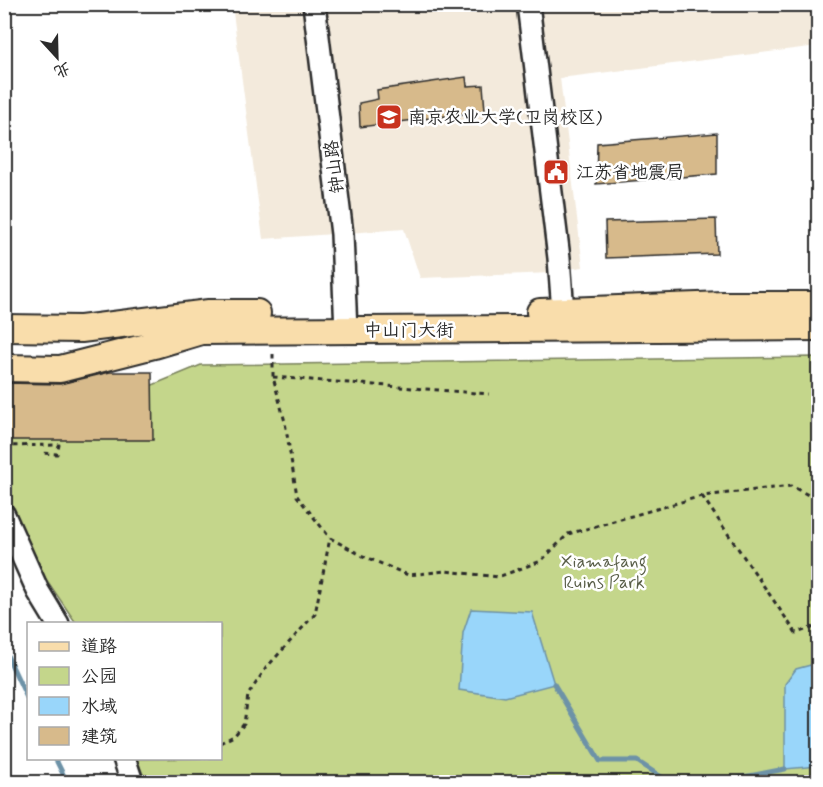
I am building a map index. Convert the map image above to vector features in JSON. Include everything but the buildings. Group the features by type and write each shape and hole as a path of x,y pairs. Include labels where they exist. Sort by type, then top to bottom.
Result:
{"main road":[{"name":"中山门大街","path":"4,368 60,369 201,331 724,304 819,305"},
{"name":"中山门大街","path":"4,328 81,329 208,313 346,322 819,327"}],"street":[{"name":"钟山路","path":"314,4 342,234 346,322"},
{"path":"528,4 559,258 563,312"},
{"path":"4,516 38,591 57,622"},
{"path":"124,760 132,783"}],"path":[{"path":"273,354 273,377 285,422 297,496 330,538 363,556 408,574 446,571 498,577 541,561 568,534 702,496 791,486 819,500"},
{"path":"273,377 489,394"},
{"path":"4,446 59,445 57,454 41,453"},
{"path":"702,496 796,633 819,626"},
{"path":"222,742 234,736 244,724 248,695 266,668 315,614 330,538"}],"shaded area":[{"name":"南京农业大学(卫岗校区)","path":"232,5 518,5 551,273 420,278 404,229 263,239"},
{"name":"江苏省地震局","path":"521,5 818,5 818,46 560,78 583,267 553,271"}],"green space":[{"name":"Xiamafang Ruins Park","path":"818,357 818,782 146,782 137,760 222,760 222,622 75,622 46,579 5,491 5,419 85,413 201,365"}],"water":[{"path":"471,609 532,612 554,684 505,697 459,690 463,633"},
{"path":"818,663 818,766 785,769 785,684 796,669"}],"waterway":[{"path":"4,649 27,698"},
{"path":"554,684 600,761 637,761 669,782"},
{"path":"56,760 67,782"},
{"path":"676,782 728,780 785,769"}],"place":[{"name":"南京农业大学(卫岗校区)","path":"389,117"},
{"name":"江苏省地震局","path":"556,172"}]}
